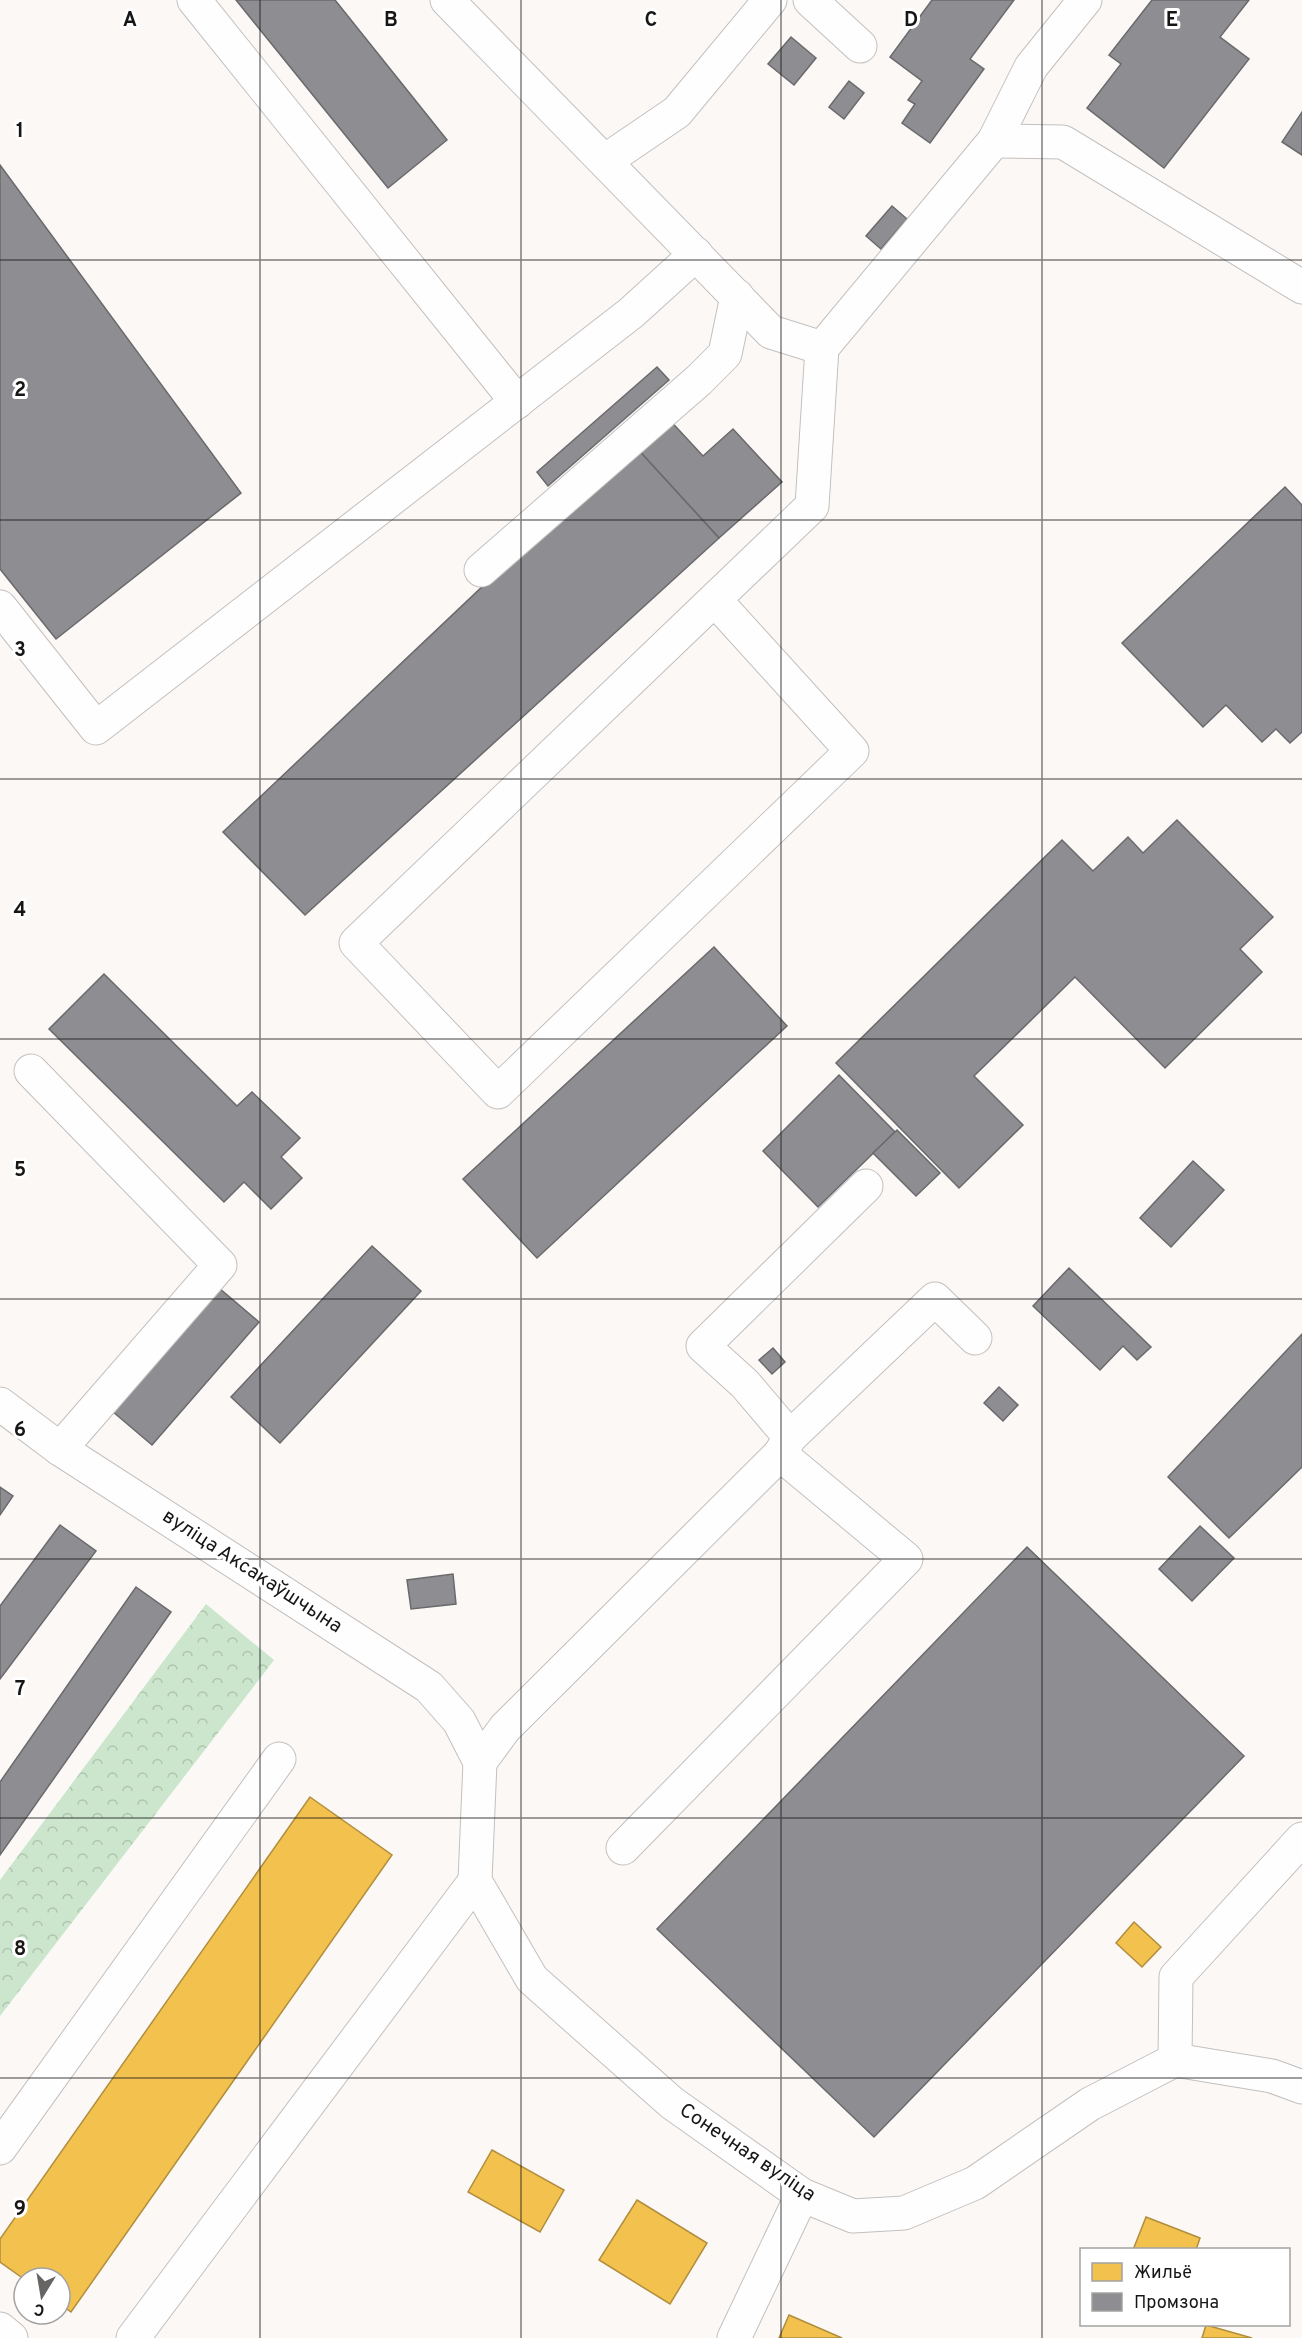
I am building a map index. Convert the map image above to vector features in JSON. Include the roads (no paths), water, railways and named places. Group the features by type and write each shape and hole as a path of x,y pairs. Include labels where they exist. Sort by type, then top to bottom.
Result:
{"street":[{"path":"194,0 517,402"},
{"path":"447,0 771,332 822,348"},
{"path":"604,161 677,112 770,0"},
{"path":"810,0 860,46"},
{"path":"715,600 852,752 498,1092 356,943 812,506 822,348 994,141 1031,68 1085,0"},
{"path":"994,141 1063,142 1302,287"},
{"path":"0,607 96,728 631,313 696,254"},
{"path":"481,570 699,381 725,354 737,296"},
{"path":"31,1071 220,1265 60,1449"},
{"path":"623,1848 906,1559 785,1446 745,1384 703,1346 866,1186"},
{"path":"133,2338 475,1881 480,1762 505,1728 785,1446 935,1299 975,1338"},
{"name":"вуліца Аксакаўшчына","path":"0,1404 60,1449 429,1687 459,1721 480,1762"},
{"path":"0,2148 279,1759"},
{"path":"1302,1839 1176,1977 1175,2060 1272,2076 1302,2087"},
{"name":"Сонечная вуліца","path":"475,1881 532,1979 672,2103 802,2195 854,2216 904,2213 975,2183 1090,2104 1175,2060"},
{"path":"734,2338 802,2195"},
{"path":"0,2329 11,2338"}]}
